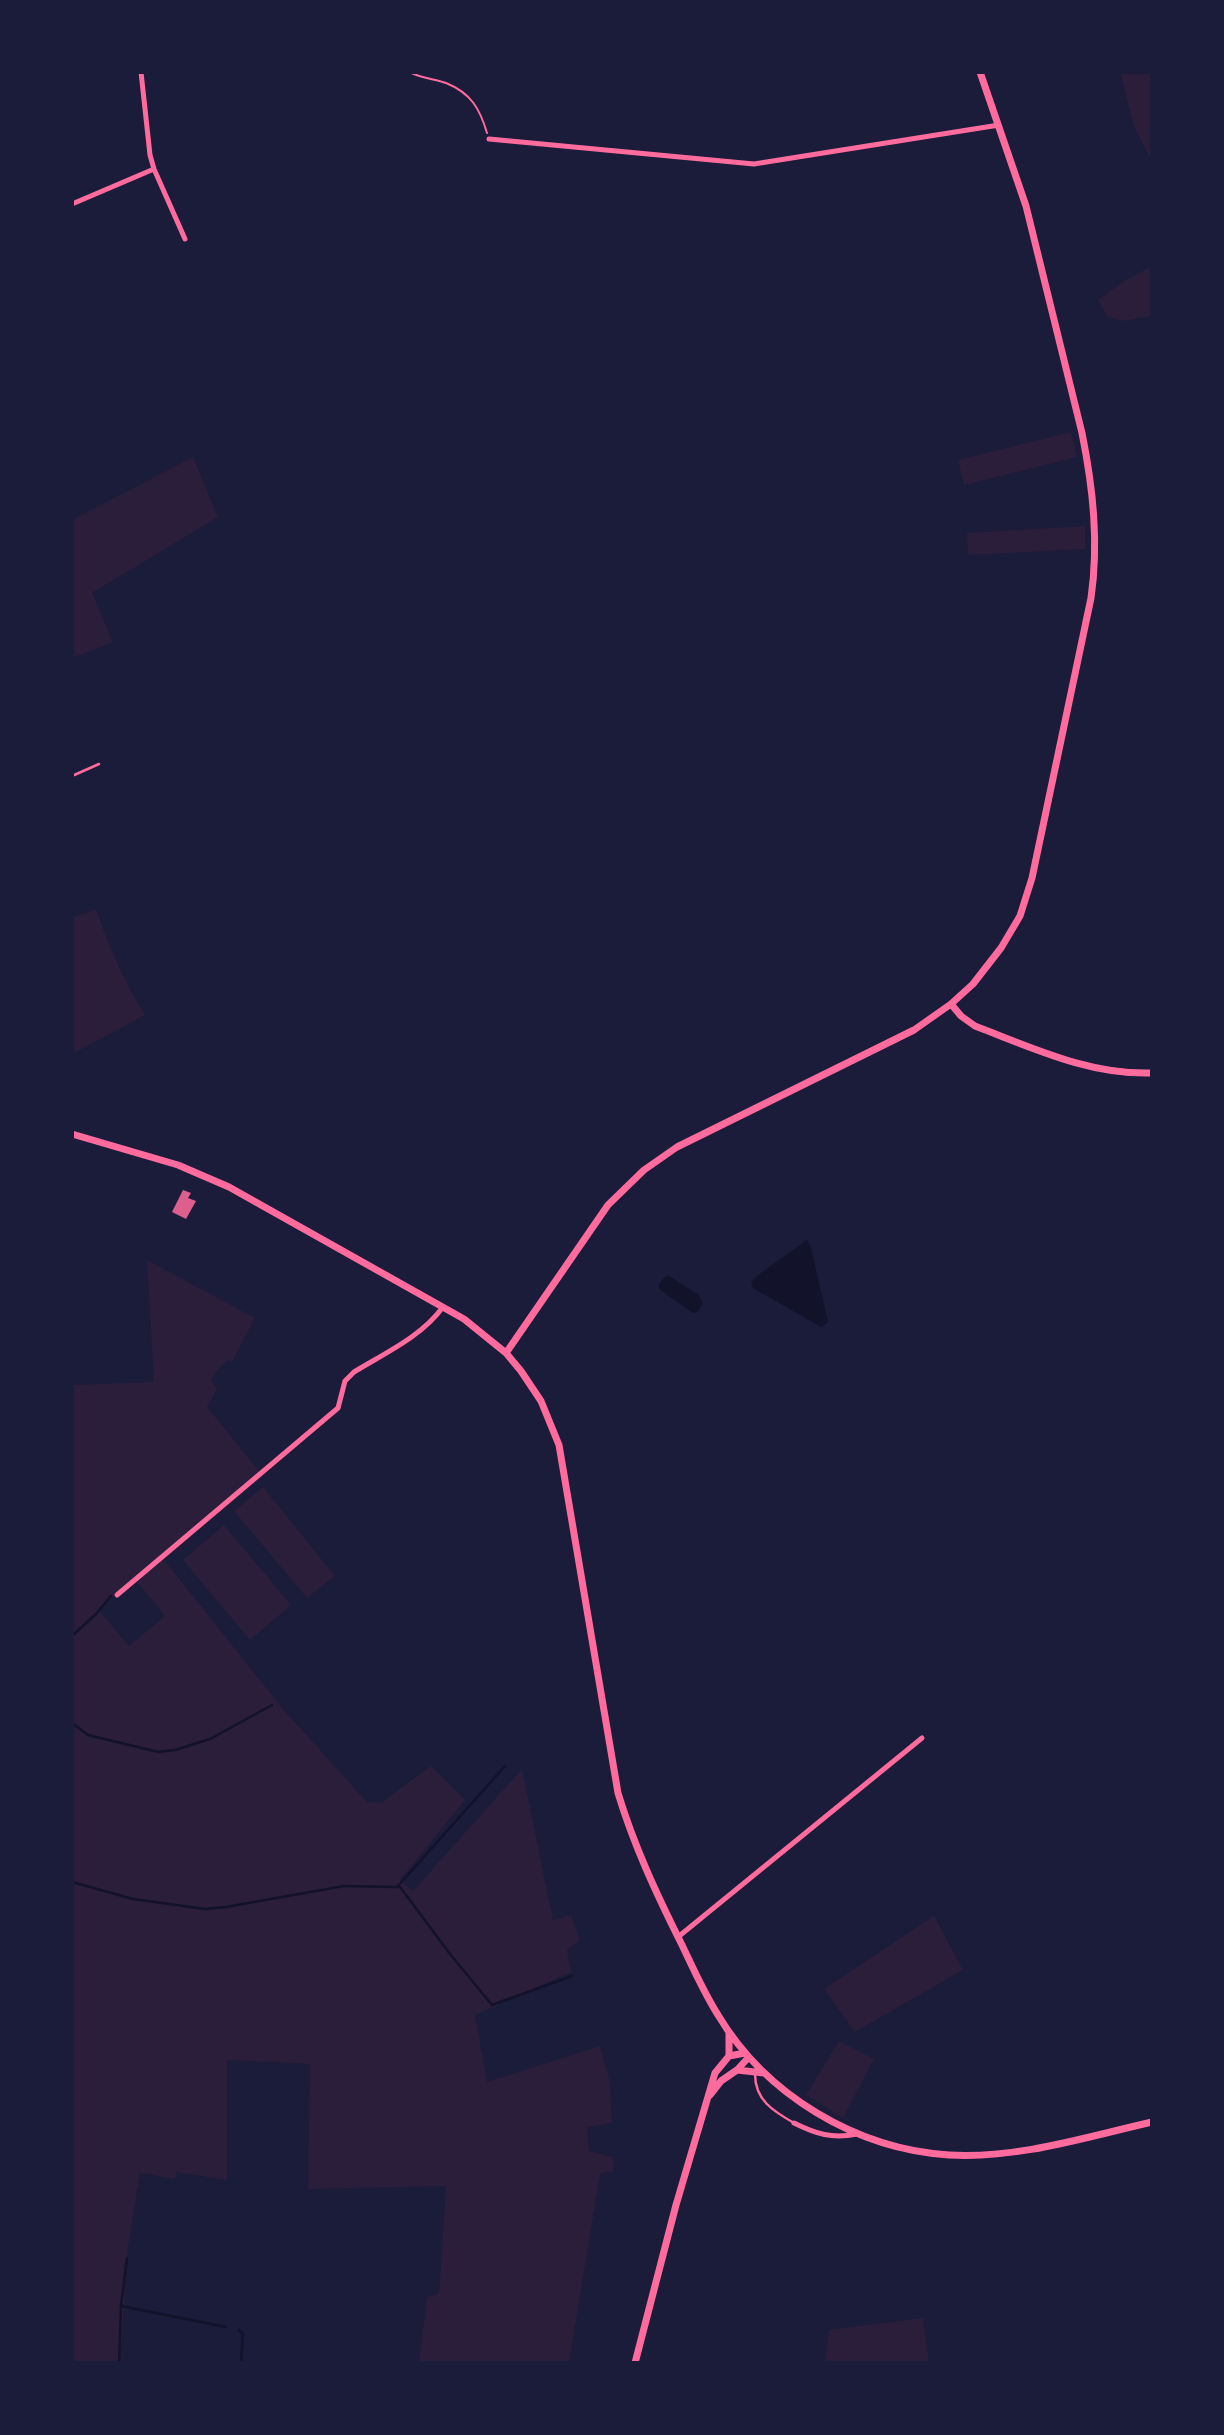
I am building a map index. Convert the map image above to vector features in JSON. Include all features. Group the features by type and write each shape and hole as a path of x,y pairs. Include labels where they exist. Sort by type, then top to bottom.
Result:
{"street":[{"path":"141,72 150,155 185,239"},
{"path":"506,1353 598,1218 644,1170 677,1147 914,1030 951,1004 973,984 1001,948 1020,916 1032,878 1091,598 1096,552 1092,488 1082,432 1026,206 980,72"},
{"path":"489,139 754,164 999,125"},
{"path":"72,204 154,169"},
{"path":"951,1004 975,1027 1083,1066 1127,1073 1152,1073"},
{"path":"72,1133 178,1165 229,1187 464,1319 506,1353 541,1401 559,1445 618,1793 640,1858 718,2016 764,2073 803,2104 859,2134 888,2144 948,2155 1026,2151 1152,2122"},
{"path":"117,1595 338,1408 345,1381 354,1372 420,1331 434,1320 443,1307"},
{"path":"678,1937 922,1738"},
{"path":"635,2363 676,2205 715,2073 730,2056 729,2032"},
{"path":"730,2056 747,2055"},
{"path":"710,2095 721,2081 737,2070 747,2055"},
{"path":"737,2070 764,2073"},
{"path":"794,2123 811,2132 839,2138 859,2134"}],"lane":[{"path":"72,776 99,764"},
{"path":"755,2072 755,2085 763,2101 794,2123"}],"path":[{"path":"409,72 447,83 467,95 481,111 489,139"}],"shaded area":[{"path":"1120,72 1152,72 1152,161 1134,127"},
{"path":"1152,266 1152,316 1122,321 1107,316 1098,300 1124,281"},
{"path":"1071,432 1077,457 964,485 958,460"},
{"path":"193,457 218,517 92,593 113,642 72,658 72,520"},
{"path":"1085,526 1085,549 968,555 967,533"},
{"path":"96,909 118,964 145,1015 72,1054 72,918"},
{"path":"807,1240 828,1322 821,1327 753,1288 751,1282"},
{"path":"147,1260 255,1318 232,1362 228,1360 217,1370 211,1381 217,1389 207,1407 263,1476 164,1560 283,1709 367,1802 381,1803 431,1766 465,1800 400,1880 413,1891 522,1769 553,1920 571,1915 580,1940 567,1950 571,1972 475,2015 487,2082 600,2046 610,2082 612,2123 587,2127 589,2151 613,2157 614,2171 600,2174 569,2363 419,2363 427,2297 439,2293 446,2186 308,2189 310,2064 227,2060 227,2180 176,2172 175,2179 140,2173 128,2247 120,2363 72,2363 72,1385 154,1382","holes":["135,1579 165,1616 129,1646 98,1609"]},
{"path":"669,1276 699,1295 703,1304 697,1312 693,1313 659,1289 664,1277"},
{"path":"263,1487 335,1576 307,1598 234,1511"},
{"path":"224,1525 291,1605 250,1640 183,1560"},
{"path":"934,1916 963,1970 855,2032 824,1989"},
{"path":"839,2041 874,2059 843,2118 806,2095"},
{"path":"923,2318 929,2363 825,2363 829,2330"}],"building":[{"path":"183,1190 191,1193 188,1198 196,1201 186,1219 172,1212"}],"waterway":[{"path":"72,1636 111,1596"},
{"path":"72,1723 88,1735 158,1752 175,1750 210,1739 272,1705"},
{"path":"72,1882 133,1899 205,1909 344,1886 397,1887 505,1766"},
{"path":"397,1887 400,1887 492,2005 572,1976"},
{"path":"119,2363 121,2306 127,2258"},
{"path":"121,2306 226,2327"},
{"path":"239,2330 243,2334 241,2363"}]}
